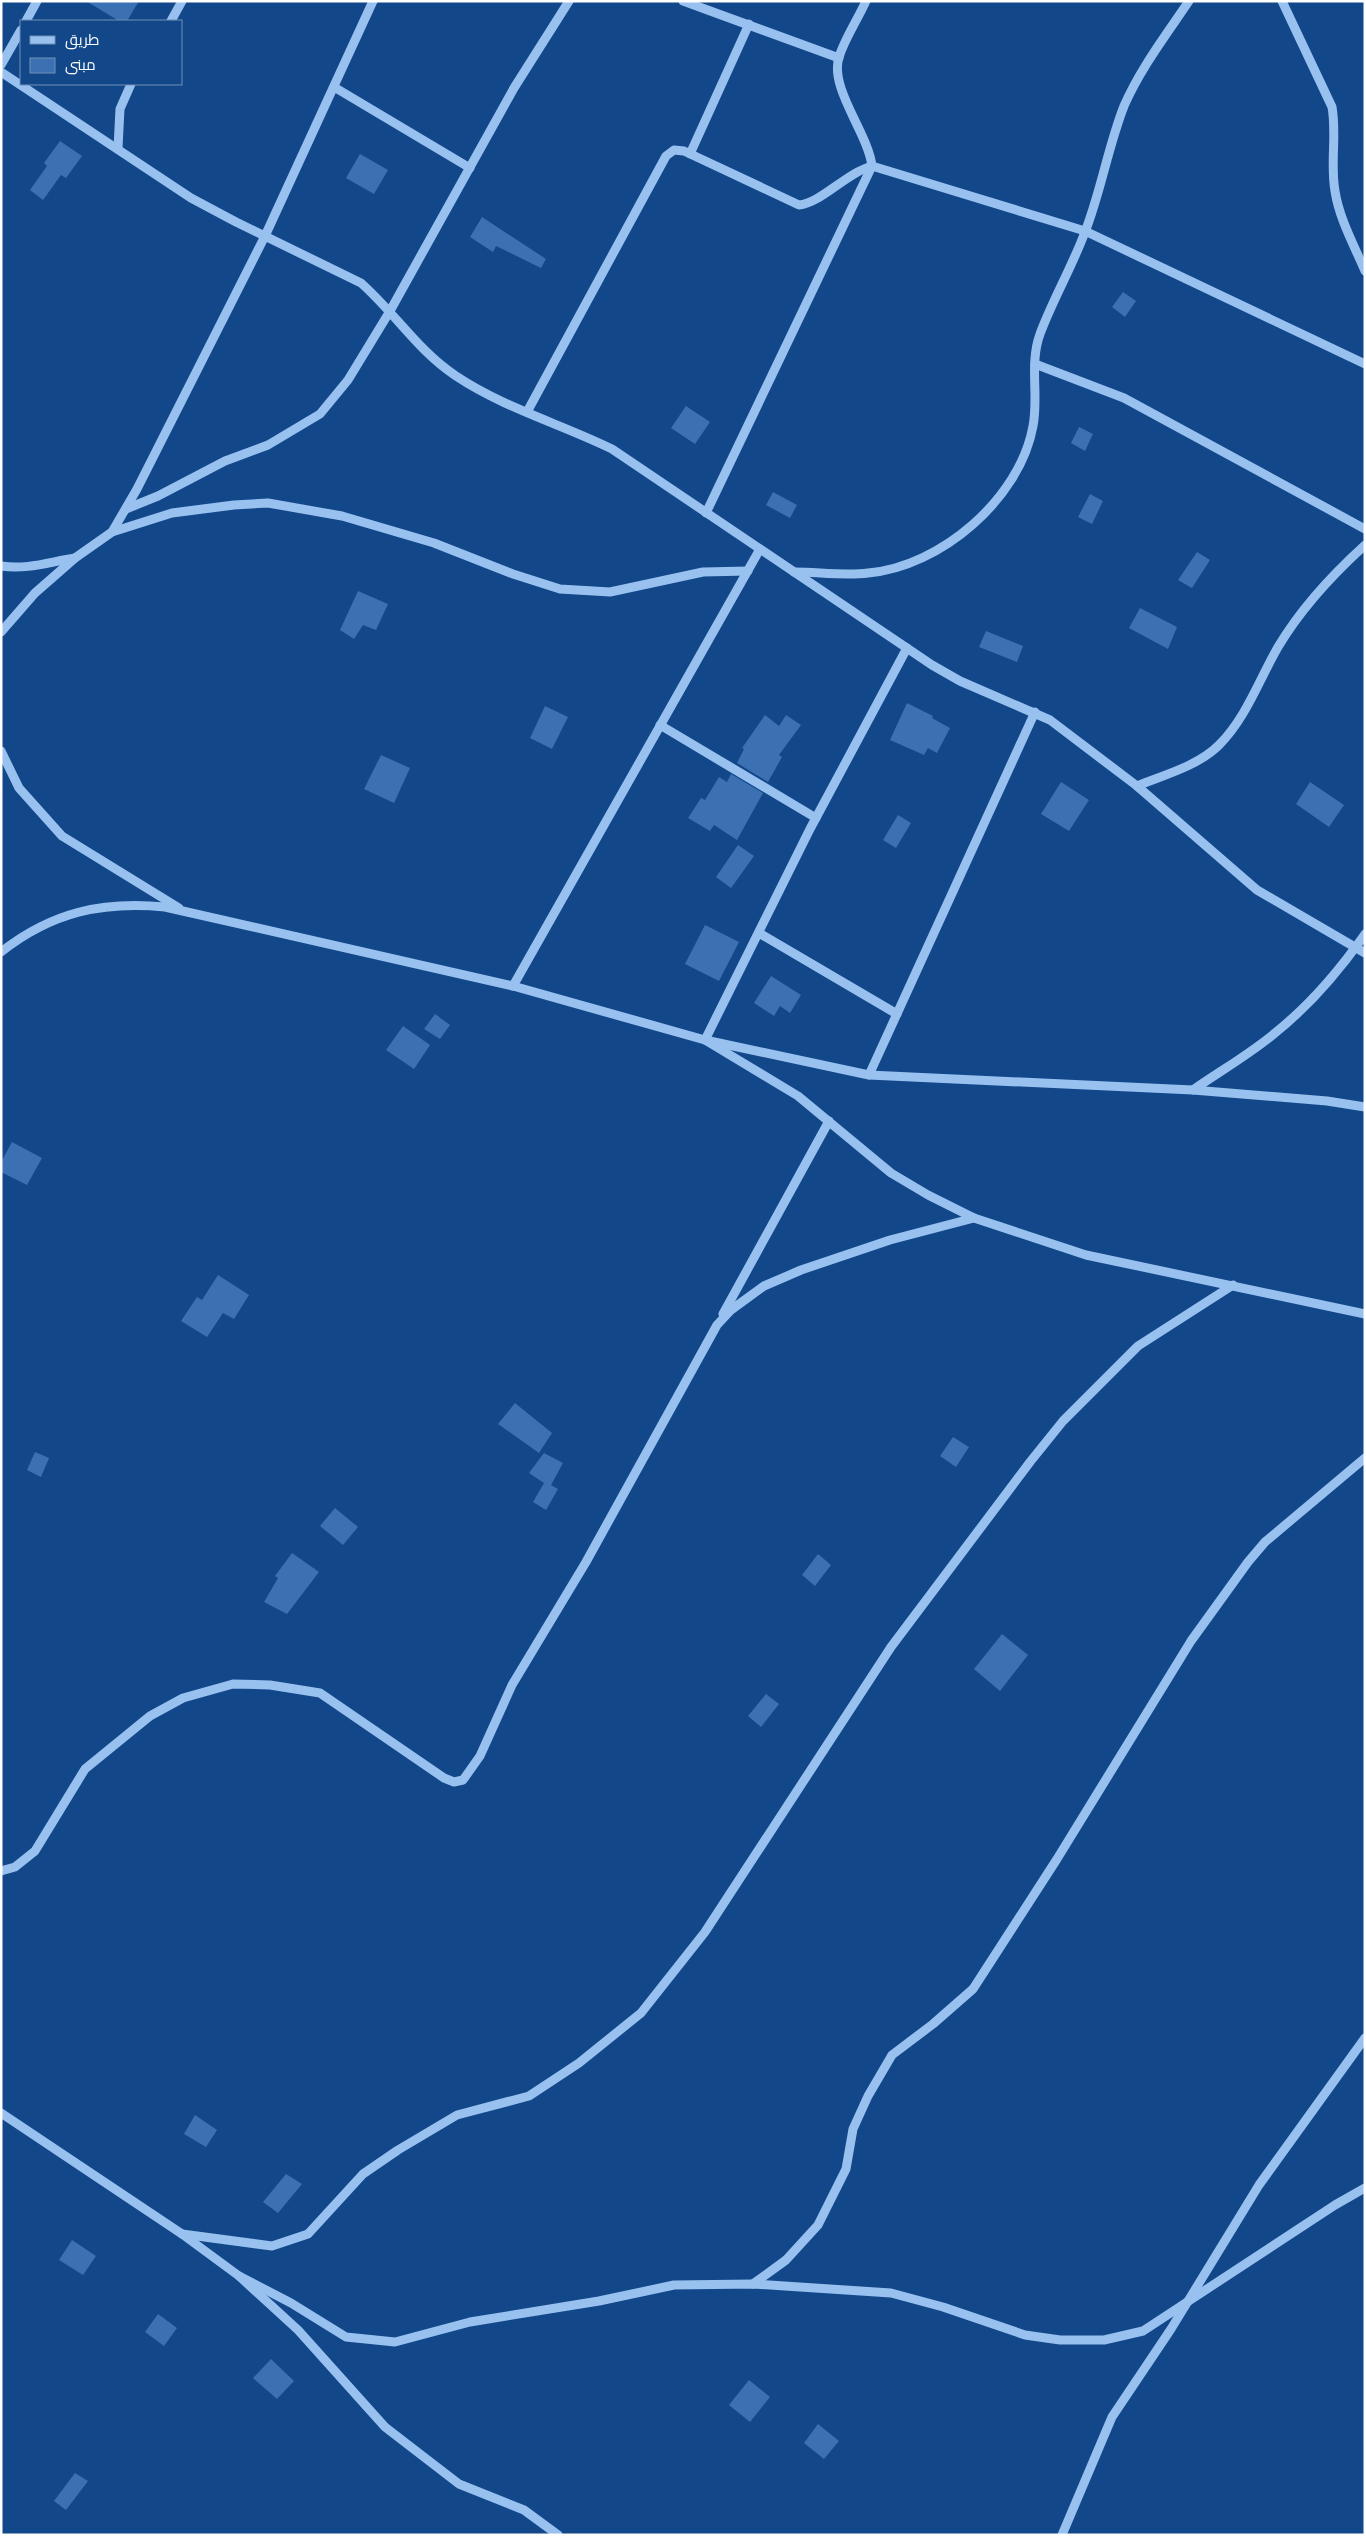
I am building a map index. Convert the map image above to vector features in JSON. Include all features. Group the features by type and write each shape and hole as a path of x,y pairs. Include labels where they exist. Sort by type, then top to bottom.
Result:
{"street":[{"path":"27,20 37,1"},
{"path":"171,20 182,1"},
{"path":"112,532 126,509 265,236 373,1"},
{"path":"126,509 158,496 225,461 268,445 320,414 348,380 390,311 514,88 569,1"},
{"path":"683,1 839,58"},
{"path":"706,513 872,166 869,148 844,98 839,58 866,1"},
{"path":"794,572 867,574 897,568 937,552 969,528 991,506 1022,462 1034,424 1036,347 1040,334 1085,231 1124,108 1135,83 1189,1"},
{"path":"1282,1 1332,107 1335,125 1333,174 1335,193 1365,271"},
{"path":"690,154 749,24"},
{"path":"1,65 20,32"},
{"path":"1,72 20,84"},
{"path":"21,85 191,198 361,283 390,311 406,333 429,355 456,376 488,395 582,434 612,449 907,648 960,681 1050,720 1137,786 1257,890 1354,949 1365,953"},
{"path":"118,148 120,109 131,85"},
{"path":"334,87 470,168"},
{"path":"527,412 666,156 674,150 690,154 799,205 812,201 859,169 872,166 1085,231 1365,364"},
{"path":"1035,364 1124,398 1365,529"},
{"path":"1,632 35,593 75,558 112,532 172,512 268,503 342,516 425,540 513,574 560,589 610,592 703,572 748,570"},
{"path":"1137,786 1202,758 1218,746 1243,713 1278,646 1291,627 1348,561 1365,546"},
{"path":"513,986 760,549"},
{"path":"1,566 16,568 38,567 75,558"},
{"path":"705,1040 816,818 907,648"},
{"path":"869,1075 1035,712"},
{"path":"660,725 816,818"},
{"path":"1,752 19,788 62,836 186,912"},
{"path":"1,952 25,934 57,918 96,907 134,904 186,912 513,986 705,1040 869,1075 1193,1090 1327,1101 1365,1107"},
{"path":"759,933 897,1014"},
{"path":"1193,1090 1274,1034 1300,1012 1365,934"},
{"path":"705,1040 798,1096 891,1173 928,1196 974,1218 1086,1255 1365,1314"},
{"path":"1,1871 15,1867 35,1851 85,1769 150,1716 183,1698 233,1684 270,1685 320,1693 444,1778 454,1782 463,1780 480,1756 512,1685 586,1562 829,1121"},
{"path":"716,1325 731,1310 764,1286 800,1270 890,1240 974,1218"},
{"path":"182,2234 272,2246 308,2234 363,2174 398,2150 457,2115 529,2096 579,2063 640,2013 706,1932 891,1647 1063,1421 1138,1346 1233,1285"},
{"path":"753,2284 786,2260 818,2225 846,2169 853,2129 868,2096 892,2055 933,2024 973,1989 1057,1859 1191,1640 1248,1562 1265,1542 1365,1458"},
{"path":"1062,2535 1112,2417 1187,2302 1259,2185 1365,2038"},
{"path":"1,2114 182,2234 240,2276 298,2330 385,2427 459,2484 524,2510 558,2535"},
{"path":"240,2276 291,2303 346,2337 395,2342 470,2322 599,2301 674,2285 753,2284 891,2293 943,2307 1025,2334 1060,2340 1104,2340 1143,2331 1335,2205 1365,2188"}],"building":[{"path":"86,1 139,1 128,20 117,20"},
{"path":"60,141 82,156 66,178 61,175 43,200 30,190 47,166 44,163"},
{"path":"360,154 388,170 374,194 346,178"},
{"path":"482,217 546,259 541,268 496,246 493,252 470,237"},
{"path":"1123,292 1136,301 1125,317 1112,307"},
{"path":"686,406 710,422 695,444 671,428"},
{"path":"1079,427 1093,434 1085,451 1071,443"},
{"path":"773,492 797,505 790,518 766,505"},
{"path":"1090,494 1103,501 1092,524 1078,517"},
{"path":"1197,552 1210,560 1192,588 1178,580"},
{"path":"358,591 388,604 376,630 363,625 354,639 340,630"},
{"path":"1140,608 1177,627 1168,649 1129,628"},
{"path":"986,631 1023,646 1017,662 979,647"},
{"path":"907,703 933,716 932,718 950,728 937,753 928,748 924,755 890,740"},
{"path":"545,706 568,717 552,749 530,738"},
{"path":"765,715 779,726 786,715 801,725 779,755 782,757 768,782 737,763 744,749 742,748"},
{"path":"381,755 410,768 394,803 364,789"},
{"path":"731,774 763,793 737,840 714,825 710,831 688,818 701,798 705,800 719,777 727,782"},
{"path":"1061,782 1089,800 1069,831 1041,814"},
{"path":"1310,782 1344,805 1329,827 1296,804"},
{"path":"898,815 911,823 896,848 883,840"},
{"path":"738,845 754,856 731,888 716,877"},
{"path":"705,925 739,942 719,981 685,964"},
{"path":"771,976 801,995 790,1013 780,1006 774,1016 754,1003"},
{"path":"435,1014 450,1025 440,1039 424,1029"},
{"path":"403,1026 430,1045 414,1069 386,1050"},
{"path":"12,1142 42,1158 27,1185 1,1172 1,1162"},
{"path":"218,1275 249,1295 234,1319 223,1313 207,1337 181,1321 197,1297 202,1300"},
{"path":"515,1403 552,1433 539,1453 498,1424"},
{"path":"953,1437 969,1447 956,1467 940,1456"},
{"path":"35,1452 49,1458 41,1477 27,1470"},
{"path":"544,1453 563,1463 551,1485 558,1489 546,1510 533,1502 544,1483 529,1473"},
{"path":"335,1508 358,1527 343,1545 320,1526"},
{"path":"292,1553 319,1572 287,1614 264,1602 278,1578 275,1576"},
{"path":"818,1554 831,1565 815,1586 802,1575"},
{"path":"1002,1634 1028,1655 1000,1691 974,1669"},
{"path":"766,1694 779,1704 761,1727 748,1716"},
{"path":"195,2115 217,2130 206,2147 184,2134"},
{"path":"286,2174 302,2184 278,2213 263,2202"},
{"path":"72,2240 96,2256 83,2275 59,2260"},
{"path":"158,2314 177,2328 164,2346 145,2332"},
{"path":"271,2359 294,2381 277,2399 253,2378"},
{"path":"749,2380 770,2397 750,2422 729,2405"},
{"path":"818,2424 839,2441 824,2459 804,2443"},
{"path":"75,2473 88,2481 66,2510 54,2501"}]}
